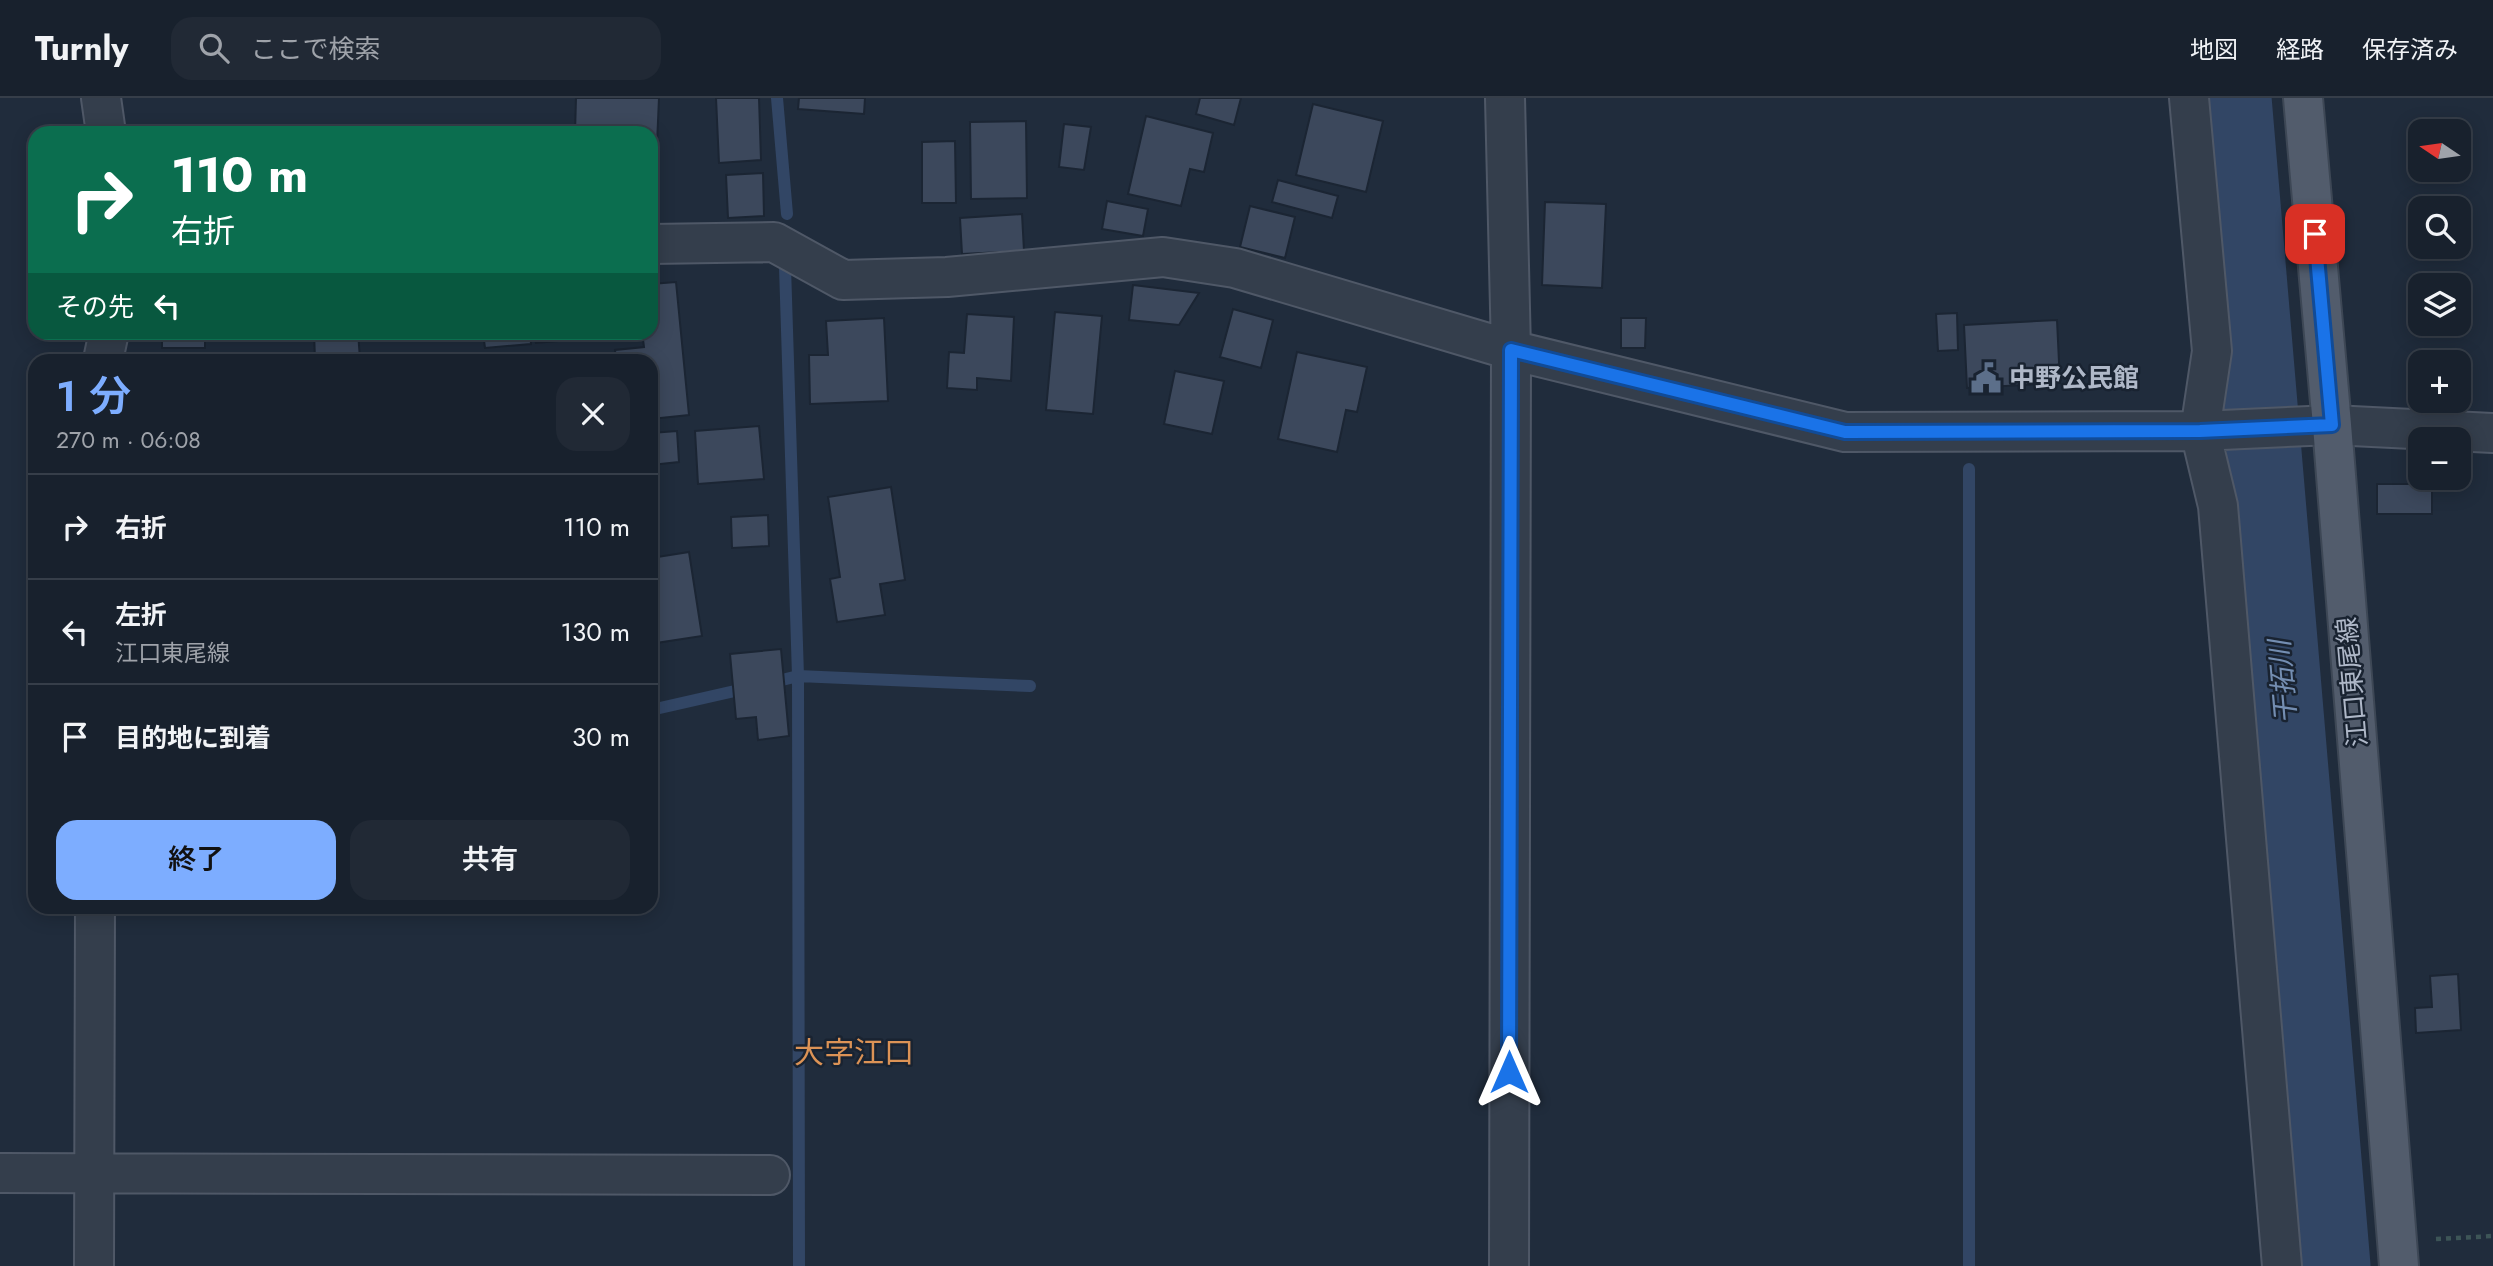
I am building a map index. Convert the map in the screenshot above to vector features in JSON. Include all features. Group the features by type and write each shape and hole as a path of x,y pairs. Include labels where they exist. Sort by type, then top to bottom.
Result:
{"main road":[{"name":"江口東尾線","path":"2303,98 2398,1253"}],"street":[{"path":"101,98 105,126"},
{"path":"1505,98 1511,350 1509,1266"},
{"path":"2189,98 2212,351 2200,431 2218,506 2282,1266"},
{"path":"658,244 774,242 843,280 947,277 1163,257 1235,268 1511,350 1845,432 2200,431 2332,425 2493,433"},
{"path":"94,1266 95,914"},
{"path":"0,1173 770,1175"}],"path":[{"path":"2398,1253 2493,1236"}],"building":[{"path":"576,98 659,98 658,126 575,126"},
{"path":"716,98 759,98 761,160 719,163"},
{"path":"799,98 865,98 864,114 798,109"},
{"path":"1200,98 1241,98 1234,125 1196,114"},
{"path":"1313,104 1383,121 1366,192 1296,175"},
{"path":"1146,116 1213,133 1204,172 1190,169 1181,206 1128,194"},
{"path":"1026,121 1027,198 971,199 970,122"},
{"path":"1064,124 1091,127 1084,170 1059,167"},
{"path":"955,141 956,203 922,203 922,142"},
{"path":"763,173 764,216 728,218 726,175"},
{"path":"1278,180 1338,196 1332,218 1272,202"},
{"path":"1107,201 1148,209 1143,236 1102,229"},
{"path":"1545,202 1606,204 1602,288 1542,285"},
{"path":"1250,206 1295,217 1285,258 1240,247"},
{"path":"1022,214 1024,251 962,254 960,218"},
{"path":"676,282 689,415 658,418 658,354 615,354 615,350 644,347 643,340 658,340 658,283"},
{"path":"1133,285 1199,293 1179,325 1129,320"},
{"path":"1233,309 1273,320 1261,368 1220,357"},
{"path":"1055,312 1102,316 1093,414 1046,410"},
{"path":"1957,313 1958,350 1938,351 1936,314"},
{"path":"967,314 1014,317 1011,381 977,378 977,390 947,388 949,352 964,353"},
{"path":"884,318 888,401 810,404 809,355 828,355 826,321"},
{"path":"1621,318 1646,318 1645,348 1621,348"},
{"path":"2057,320 2060,383 1967,388 1964,325"},
{"path":"162,340 205,340 205,348 162,348"},
{"path":"314,340 359,340 360,354 315,354"},
{"path":"484,340 531,340 531,344 485,348"},
{"path":"536,340 568,340 536,343"},
{"path":"1297,352 1367,367 1357,412 1346,410 1337,452 1278,439"},
{"path":"1175,371 1224,381 1212,434 1164,424"},
{"path":"759,426 764,479 698,484 695,431"},
{"path":"677,431 679,462 658,464 658,432"},
{"path":"2377,484 2408,484 2408,490 2432,490 2432,514 2377,514"},
{"path":"891,487 905,580 880,584 885,615 837,622 830,579 840,577 828,497"},
{"path":"768,515 769,546 732,548 731,517"},
{"path":"689,552 702,636 658,643 658,557"},
{"path":"781,649 789,736 758,740 756,717 736,719 730,654"},
{"path":"2458,974 2461,1030 2416,1033 2415,1008 2432,1007 2430,976"}],"waterway":[{"path":"777,98 787,214"},
{"name":"干拓川","path":"2234,98 2333,1266"},
{"path":"785,267 798,676 1030,686"},
{"path":"1969,469 1969,1266"},
{"path":"770,683 798,676 799,1266"},
{"path":"658,708 748,688"}],"place":[{"name":"中野公民館","path":"1986,378"}],"district":[{"name":"大字江口","path":"854,1052"}],"route":[{"path":"1509,1072 1511,350 1845,432 2200,431 2332,425 2315,234"}]}
